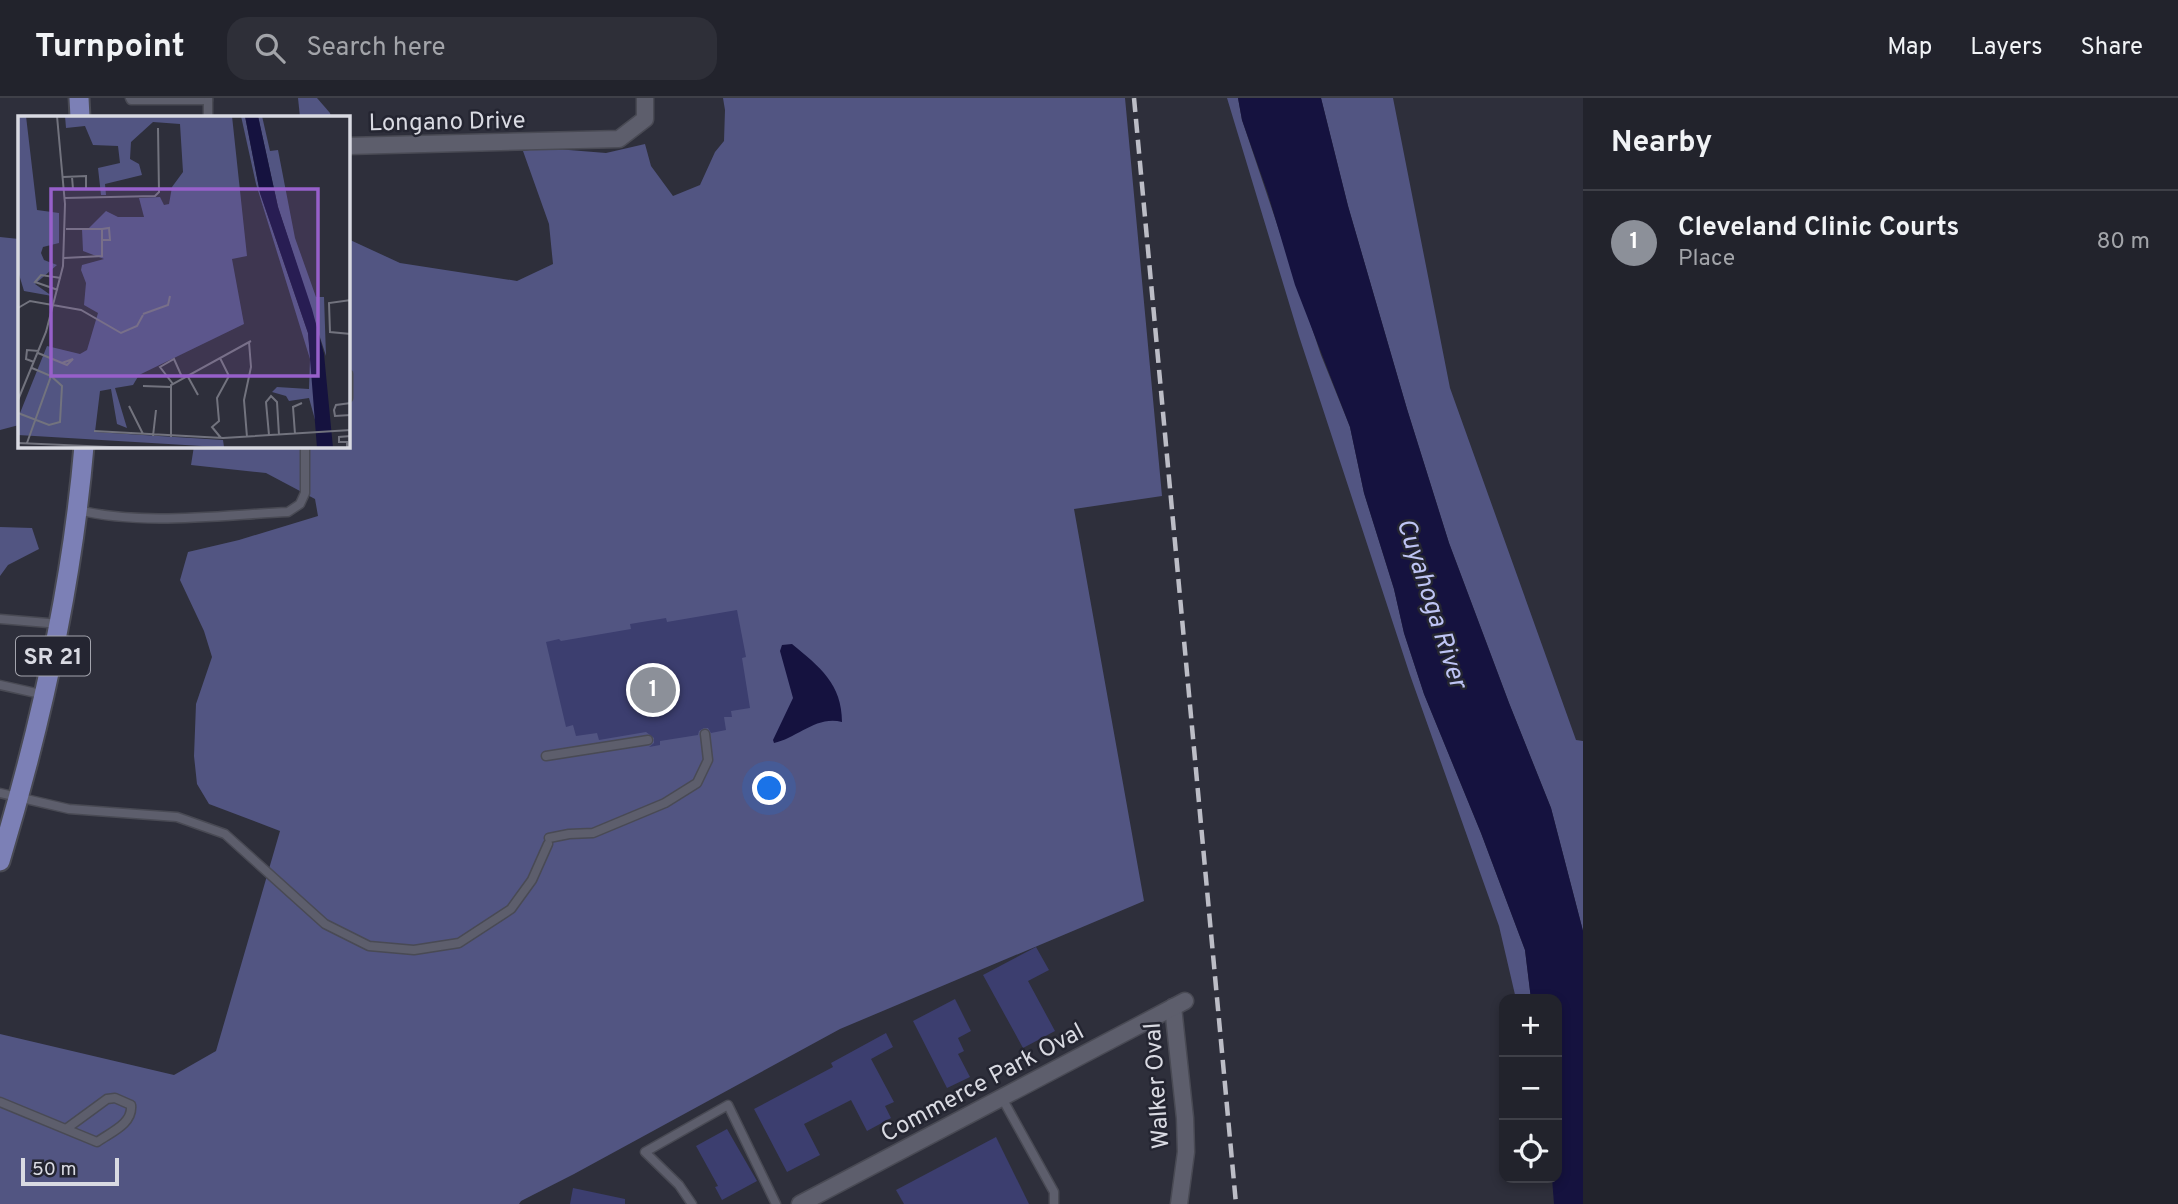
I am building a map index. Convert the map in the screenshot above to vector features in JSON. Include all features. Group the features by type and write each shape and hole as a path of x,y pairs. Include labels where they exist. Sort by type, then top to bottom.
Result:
{"main road":[{"path":"79,98 80,116"},
{"name":"SR 21","path":"0,861 9,795 45,695 60,624 84,448"}],"street":[{"name":"Longano Drive","path":"350,146 619,139 645,119 645,98"},
{"name":"Commerce Park Oval","path":"805,1203 1179,1004"},
{"name":"Walker Oval","path":"1179,1004 1186,1153 1179,1204"}],"lane":[{"path":"130,98 208,99"},
{"path":"77,510 93,514 156,518 288,512 300,505 305,493 305,448"},
{"path":"0,619 60,624"},
{"path":"0,685 45,695"},
{"path":"9,795 69,809 177,817 225,834 325,924 369,946 414,950 459,943 512,909 532,880 549,841 569,834 593,833 665,803 697,783 708,760 705,734"},
{"path":"546,756 648,740"},
{"path":"0,1102 97,1142 128,1121 132,1113 131,1105 115,1098 107,1099 66,1129"},
{"path":"1002,1098 1054,1192 1054,1204"},
{"path":"692,1204 679,1185 645,1152 728,1105 776,1204"}],"shaded area":[{"path":"298,98 317,98 331,116 300,116"},
{"path":"723,98 1125,98 1162,496 1074,509 1144,901 840,1029 519,1204 0,1204 0,1034 174,1075 216,1051 280,831 209,804 197,784 194,756 196,704 212,657 204,631 180,580 188,552 318,516 315,499 266,473 191,465 194,448 350,448 350,240 400,263 517,281 553,264 549,224 523,151 544,148 606,153 645,144 651,166 673,196 700,185 715,152 724,141"},
{"path":"1227,98 1238,98 1242,120 1321,355 1350,427 1364,493 1394,589 1404,633 1424,694 1525,950 1530,994 1515,994 1499,926 1410,675 1299,336"},
{"path":"1321,98 1393,98 1450,388 1576,740 1583,741 1583,931 1551,808 1449,543 1348,206"},
{"path":"0,237 18,239 18,425 0,430"},
{"path":"0,527 32,528 39,549 8,565 0,576"}],"water":[{"name":"Cuyahoga River","path":"1238,98 1321,98 1348,206 1449,543 1551,808 1583,931 1583,1204 1554,1204 1552,1183 1562,1183 1562,994 1530,994 1525,950 1424,694 1364,493 1350,427 1295,285 1268,194 1242,120"},
{"path":"792,644 828,677 838,697 842,722 816,724 774,743 793,698 780,651 782,645"}],"building":[{"path":"737,610 746,657 742,658 750,708 731,711 732,717 724,717 726,730 711,733 708,728 704,728 698,735 660,741 660,745 649,747 654,743 654,738 646,732 599,740 597,733 576,736 573,725 566,727 546,642 631,629 630,624 666,618 667,622"},
{"path":"1036,947 1049,970 1028,981 1055,1031 1023,1048 983,975"},
{"path":"955,999 971,1031 958,1038 964,1051 958,1054 970,1077 947,1088 913,1021"},
{"path":"886,1033 893,1047 871,1059 894,1102 885,1106 891,1118 867,1131 851,1100 804,1124 820,1155 787,1172 754,1109 833,1067 831,1063"},
{"path":"727,1129 757,1181 722,1200 715,1187 718,1186 696,1146"},
{"path":"996,1137 1029,1204 904,1204 896,1190"},
{"path":"573,1188 625,1199 625,1204 570,1204"}],"railway":[{"path":"1134,98 1236,1204"}],"place":[{"name":"Cleveland Clinic Courts","path":"653,690"}]}
